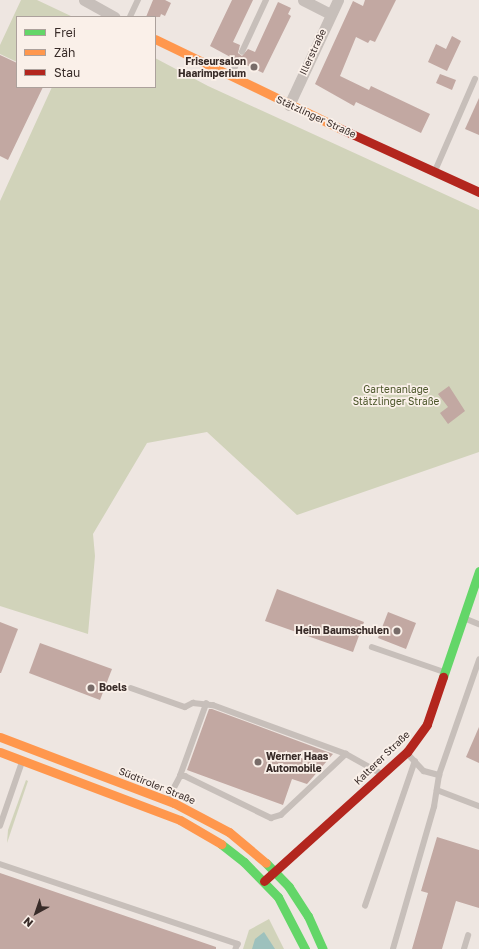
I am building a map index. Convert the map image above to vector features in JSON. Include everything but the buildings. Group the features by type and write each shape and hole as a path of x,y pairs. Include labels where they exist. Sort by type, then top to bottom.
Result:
{"main road":[{"name":"Stätzlinger Straße","path":"156,40 289,105 479,192"},
{"name":"Kalterer Straße","path":"264,881 407,752 427,724 479,571"},
{"name":"Südtiroler Straße","path":"0,737 168,800 229,832 275,871 299,900 323,949"},
{"path":"0,752 180,820 222,844 264,881 281,902 305,949"}],"street":[{"path":"84,0 113,16"},
{"path":"303,0 331,14"},
{"name":"Illerstraße","path":"289,105 338,0"}],"lane":[{"path":"130,16 138,0"},
{"path":"242,52 266,0"},
{"path":"230,77 238,61"},
{"path":"434,172 475,79"},
{"path":"463,618 479,624"},
{"path":"372,647 444,672"},
{"path":"393,949 437,790 439,775 479,660"},
{"path":"131,688 185,707 194,703 206,704 346,754 382,774"},
{"path":"168,800 180,776 206,704"},
{"path":"0,826 22,761 28,748"},
{"path":"407,752 424,771 439,775"},
{"path":"180,776 193,780 271,818 281,814 346,754"},
{"path":"365,906 415,761"},
{"path":"437,790 479,806"},
{"path":"0,864 238,944 236,949"},
{"path":"464,949 468,936"}],"green space":[{"path":"21,0 37,0 71,16 16,16 16,62 0,54 0,45"},
{"name":"Gartenanlage Stätzlinger Straße","path":"156,59 208,86 479,210 479,452 297,515 207,432 147,443 93,534 95,556 88,634 0,606 0,201 52,88 156,88"},
{"path":"26,780 28,781 7,843 8,830"},
{"path":"269,919 284,949 243,949 249,930"}],"water":[{"path":"264,932 275,949 252,949 255,939"}],"traffic: fast":[{"path":"443,677 479,571"},
{"path":"221,844 244,862 278,897 305,949"},
{"path":"266,863 289,887 308,916 323,949"}],"traffic: slow":[{"path":"156,39 341,129"},
{"path":"0,737 174,803 229,832 266,863"},
{"path":"0,752 180,820 221,844"}],"traffic: jam":[{"path":"341,129 479,192"},
{"path":"264,881 407,752 427,724 443,677"}],"place":[{"name":"Friseursalon Haarimperium","path":"254,67"},
{"name":"Heim Baumschulen","path":"397,631"},
{"name":"Boels","path":"91,688"},
{"name":"Werner Haas Automobile","path":"258,762"}]}
